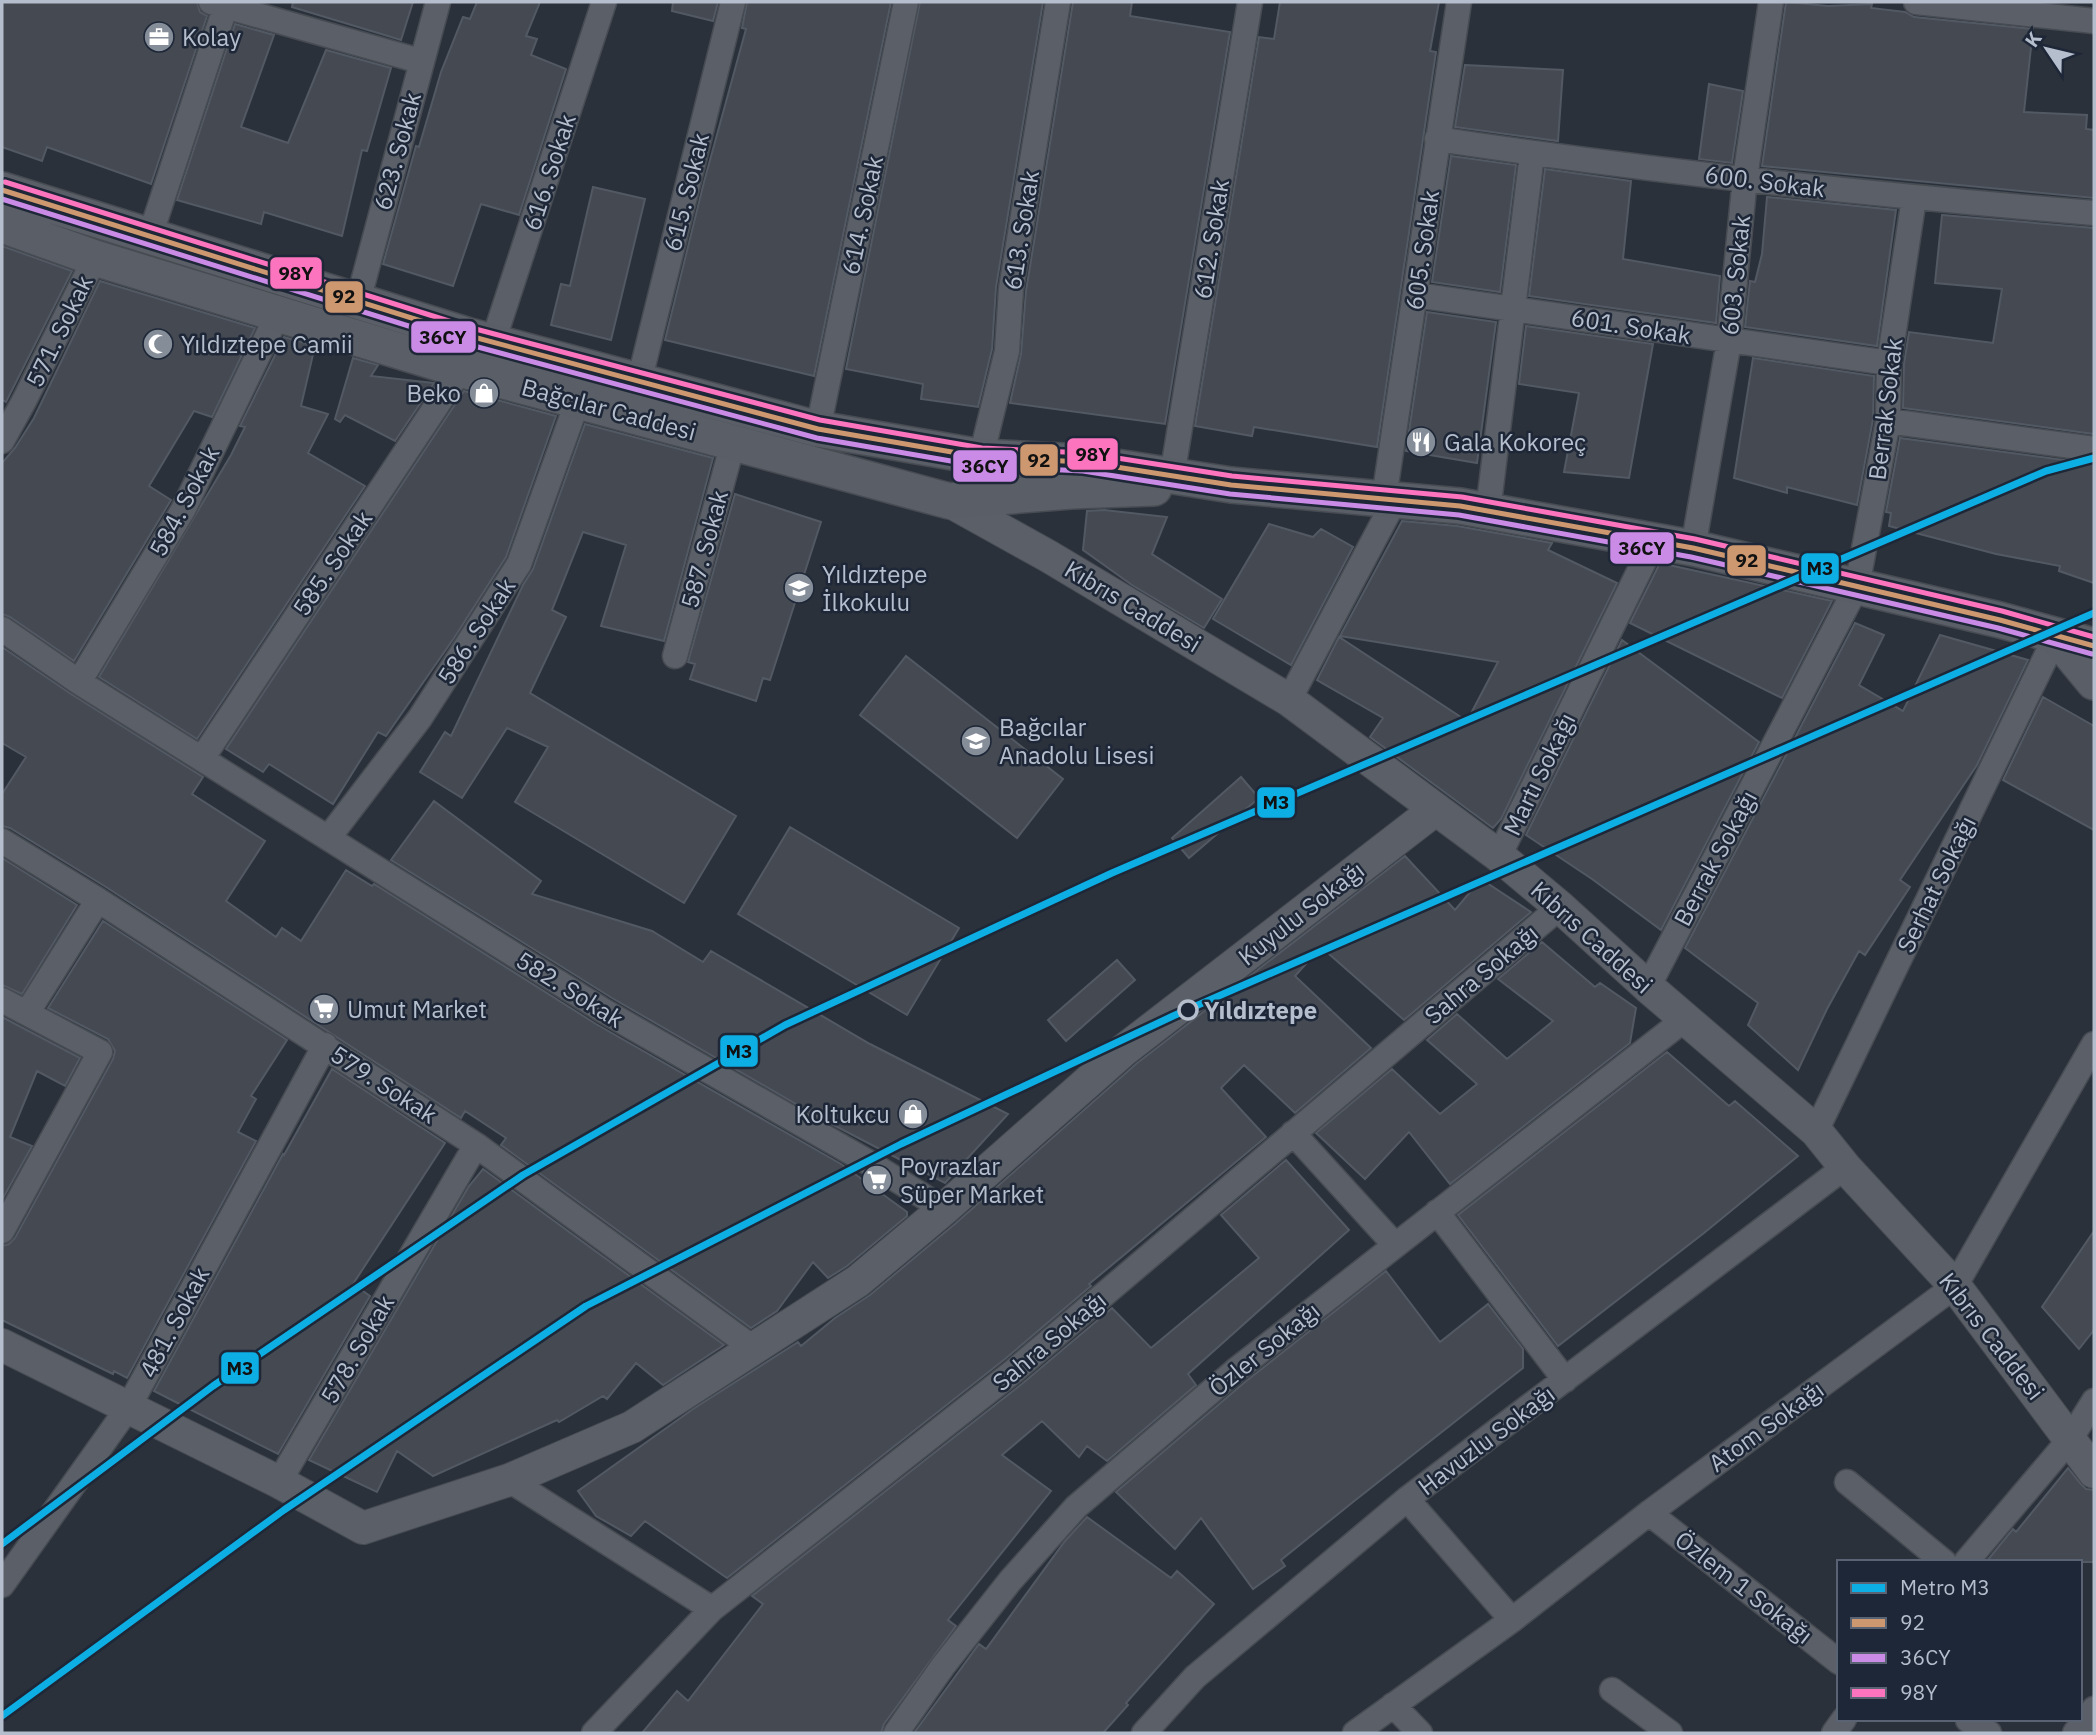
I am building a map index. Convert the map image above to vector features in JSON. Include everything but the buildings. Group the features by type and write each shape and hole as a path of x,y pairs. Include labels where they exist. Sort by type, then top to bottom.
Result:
{"main road":[{"name":"Bağcılar Caddesi","path":"2,190 494,342 818,429 981,457 1084,462 1231,485 1488,511 1692,548 2000,620 2094,646"},
{"name":"Bağcılar Caddesi","path":"2,225 94,258 461,369 949,501 1071,491 1231,485"},
{"path":"2056,636 2094,682"}],"street":[{"name":"623. Sokak","path":"358,301 420,61 438,2"},
{"name":"616. Sokak","path":"494,342 604,2"},
{"name":"615. Sokak","path":"639,382 733,2"},
{"name":"614. Sokak","path":"818,429 906,2"},
{"name":"613. Sokak","path":"981,457 1007,351 1011,289 1058,2"},
{"name":"612. Sokak","path":"1172,476 1250,2"},
{"name":"605. Sokak","path":"1289,700 1389,499 1437,139 1459,2"},
{"name":"603. Sokak","path":"1692,548 1728,341 1745,178 1771,2"},
{"path":"1916,2 2094,21"},
{"path":"150,236 218,3 420,61"},
{"name":"600. Sokak","path":"1437,139 1532,153 1914,198 2094,213"},
{"path":"1488,511 1532,153"},
{"name":"Berrak Sokak","path":"1841,617 1857,586 1888,421 1889,363 1914,198"},
{"name":"571. Sokak","path":"4,435 94,258"},
{"name":"601. Sokak","path":"1416,295 1889,363"},
{"name":"584. Sokak","path":"79,682 183,510 278,314"},
{"name":"585. Sokak","path":"203,757 461,369"},
{"name":"586. Sokak","path":"329,837 420,718 519,564 578,400"},
{"path":"1888,421 2094,449"},
{"name":"587. Sokak","path":"676,656 733,443"},
{"name":"Kıbrıs Caddesi","path":"949,501 1048,556 1289,700 1499,856 1560,907 1648,987 1816,1131 1844,1167 1955,1286 2094,1472"},
{"name":"Martı Sokağı","path":"1499,856 1654,541"},
{"name":"Berrak Sokağı","path":"1648,987 1841,617"},
{"name":"582. Sokak","path":"2,629 79,682 203,757 604,1011 868,1162 944,1209"},
{"name":"Serhat Sokağı","path":"1816,1131 2056,636"},
{"name":"Kuyulu Sokağı","path":"2,1345 279,1482 363,1528 509,1480 632,1427 858,1282 1124,1050 1436,809"},
{"name":"579. Sokak","path":"2,841 98,900 476,1145 753,1348"},
{"path":"27,1013 98,900"},
{"name":"Sahra Sokağı","path":"594,1733 712,1609 1014,1371 1560,907"},
{"path":"2,1000 100,1052 2,1231"},
{"name":"Özler Sokağı","path":"896,1733 943,1666 1010,1581 1076,1507 1236,1370 1685,1019"},
{"name":"Atom Sokağı","path":"1354,1733 1512,1620 1649,1513 1955,1286 2094,1044"},
{"name":"481. Sokak","path":"2,1585 128,1408 324,1045"},
{"path":"1293,1133 1395,1245"},
{"name":"578. Sokak","path":"279,1482 476,1145"},
{"name":"Havuzlu Sokağı","path":"1144,1733 1195,1677 1407,1499 1844,1167"},
{"path":"1437,1212 1565,1380"},
{"path":"1968,1560 2071,1438 2094,1401"},
{"path":"509,1480 712,1609"},
{"path":"1847,1482 1942,1560"},
{"path":"1407,1499 1512,1620"},
{"name":"Özlem 1 Sokağı","path":"1649,1513 1837,1660"},
{"path":"1612,1690 1670,1733"},
{"path":"1393,1705 1420,1733"},
{"path":"2075,1733 2094,1709"},
{"path":"1970,1721 1989,1733"}],"metro line":[{"name":"M3","path":"2,1544 213,1386 523,1175 785,1025 1112,873 2046,471 2094,458"},
{"name":"M3","path":"2,1716 284,1510 586,1306 901,1144 1173,1016 2094,613"}],"transit line":[{"name":"98Y","path":"5,182 468,327 820,420 982,448 1085,453 1232,476 1462,497 1695,539 2002,611 2094,637"},
{"name":"92","path":"2,190 466,335 818,429 981,457 1084,462 1231,485 1460,506 1693,548 2000,620 2094,646"},
{"name":"36CY","path":"2,199 463,343 817,438 980,466 1083,471 1230,494 1459,515 1691,557 1998,628 2092,654"}],"place":[{"name":"Kolay","path":"159,37"},
{"name":"Yıldıztepe Camii","path":"158,344"},
{"name":"Beko","path":"484,393"},
{"name":"Gala Kokoreç","path":"1421,442"},
{"name":"Yıldıztepe İlkokulu","path":"799,588"},
{"name":"Bağcılar Anadolu Lisesi","path":"976,741"},
{"name":"Umut Market","path":"324,1009"},
{"name":"Yıldıztepe","path":"1188,1010"},
{"name":"Koltukcu","path":"913,1114"},
{"name":"Poyrazlar Süper Market","path":"877,1180"}]}
